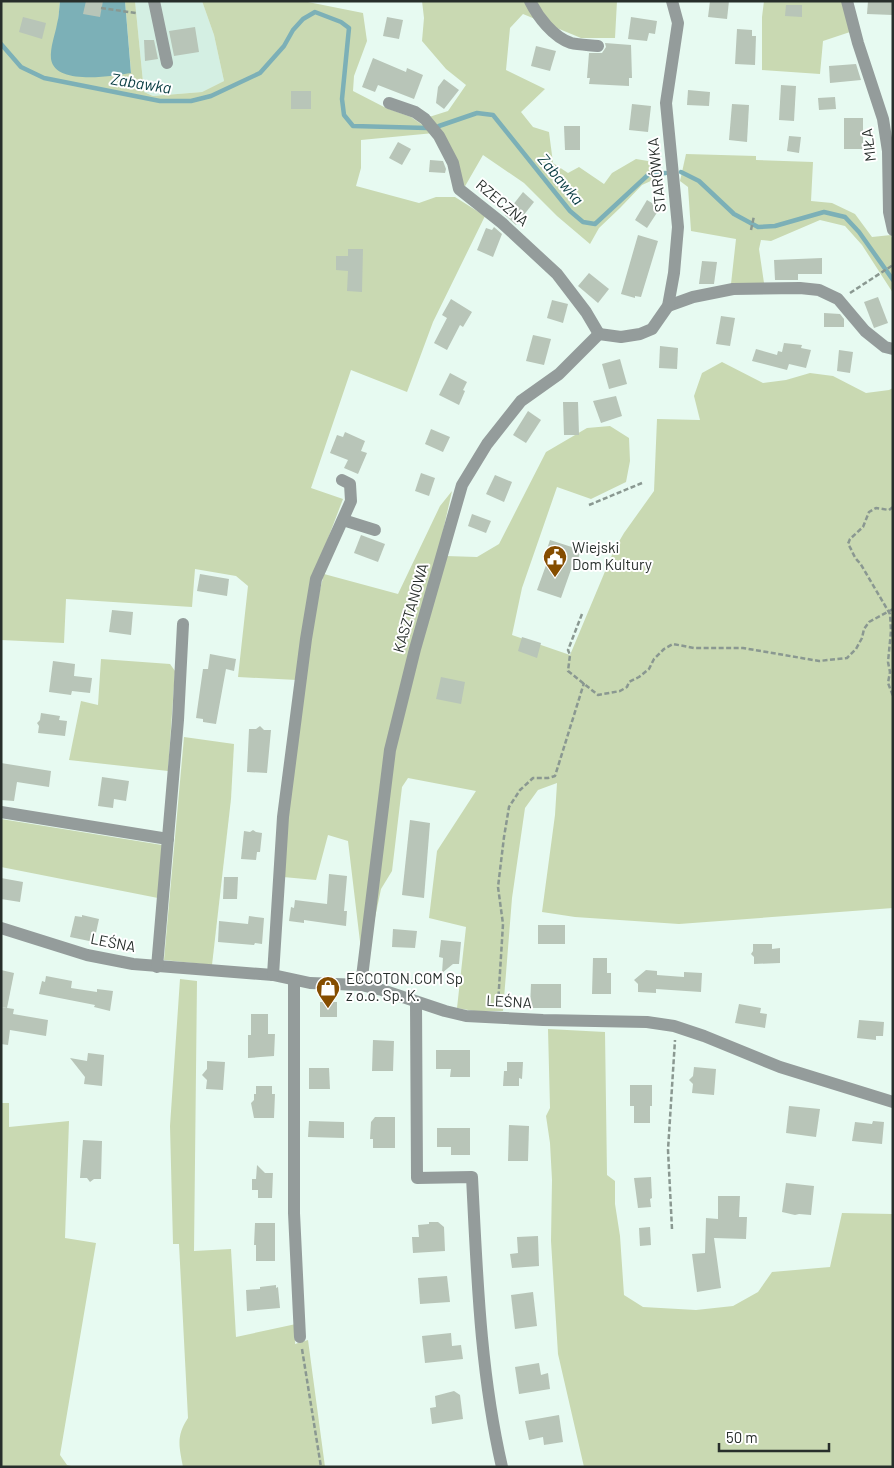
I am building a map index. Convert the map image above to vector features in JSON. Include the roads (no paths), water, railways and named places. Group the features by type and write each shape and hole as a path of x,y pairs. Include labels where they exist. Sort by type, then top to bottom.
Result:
{"street":[{"path":"154,1 167,63"},
{"path":"530,1 534,10 546,24 566,41 573,44 598,46"},
{"name":"STARÓWKA","path":"599,334 621,337 640,334 652,328 668,306 674,273 678,227 666,103 678,23 672,1"},
{"name":"MIŁA","path":"847,1 858,43 883,119 888,151 889,212 893,230"},
{"name":"RZECZNA","path":"389,103 415,112 425,119 439,136 453,163 459,189 502,223 557,274 586,312 599,334"},
{"path":"668,306 693,297 733,288 800,288 819,290 838,299 865,331 885,347 893,349"},
{"name":"KASZTANOWA","path":"361,985 390,750 415,649 462,485 487,444 521,401 559,374 599,334"},
{"path":"273,975 282,817 306,638 316,579 351,500 350,484 342,480"},
{"path":"342,520 375,530"},
{"path":"157,967 178,720 183,624"},
{"path":"1,812 168,839"},
{"name":"LEŚNA","path":"1,928 87,955 157,967 273,975 310,983 361,985 466,1016 647,1022 674,1026 704,1036 780,1068 893,1102"},
{"path":"294,980 294,1213 300,1338"},
{"path":"416,1002 416,1178 472,1177 477,1276 486,1369 496,1440 502,1467"}],"water":[{"path":"60,1 125,1 131,73 99,77 73,76 63,73 55,67 51,59 51,50"}],"waterway":[{"name":"Zabawka","path":"1,44 21,67 44,78 160,101 191,101 211,96 260,73 284,46 293,30 303,19 315,12 341,22 349,28 342,99 344,115 353,126 427,128"},
{"name":"Zabawka","path":"439,126 477,113 493,115 570,211 583,222 595,224 649,174 666,173"},
{"name":"Zabawka","path":"681,172 699,181 734,214 758,227 775,226 824,212 845,217 859,232 893,280"}],"place":[{"name":"Wiejski Dom Kultury","path":"555,578"},
{"name":"ECCOTON.COM Sp z o.o. Sp. K.","path":"328,1009"}]}
